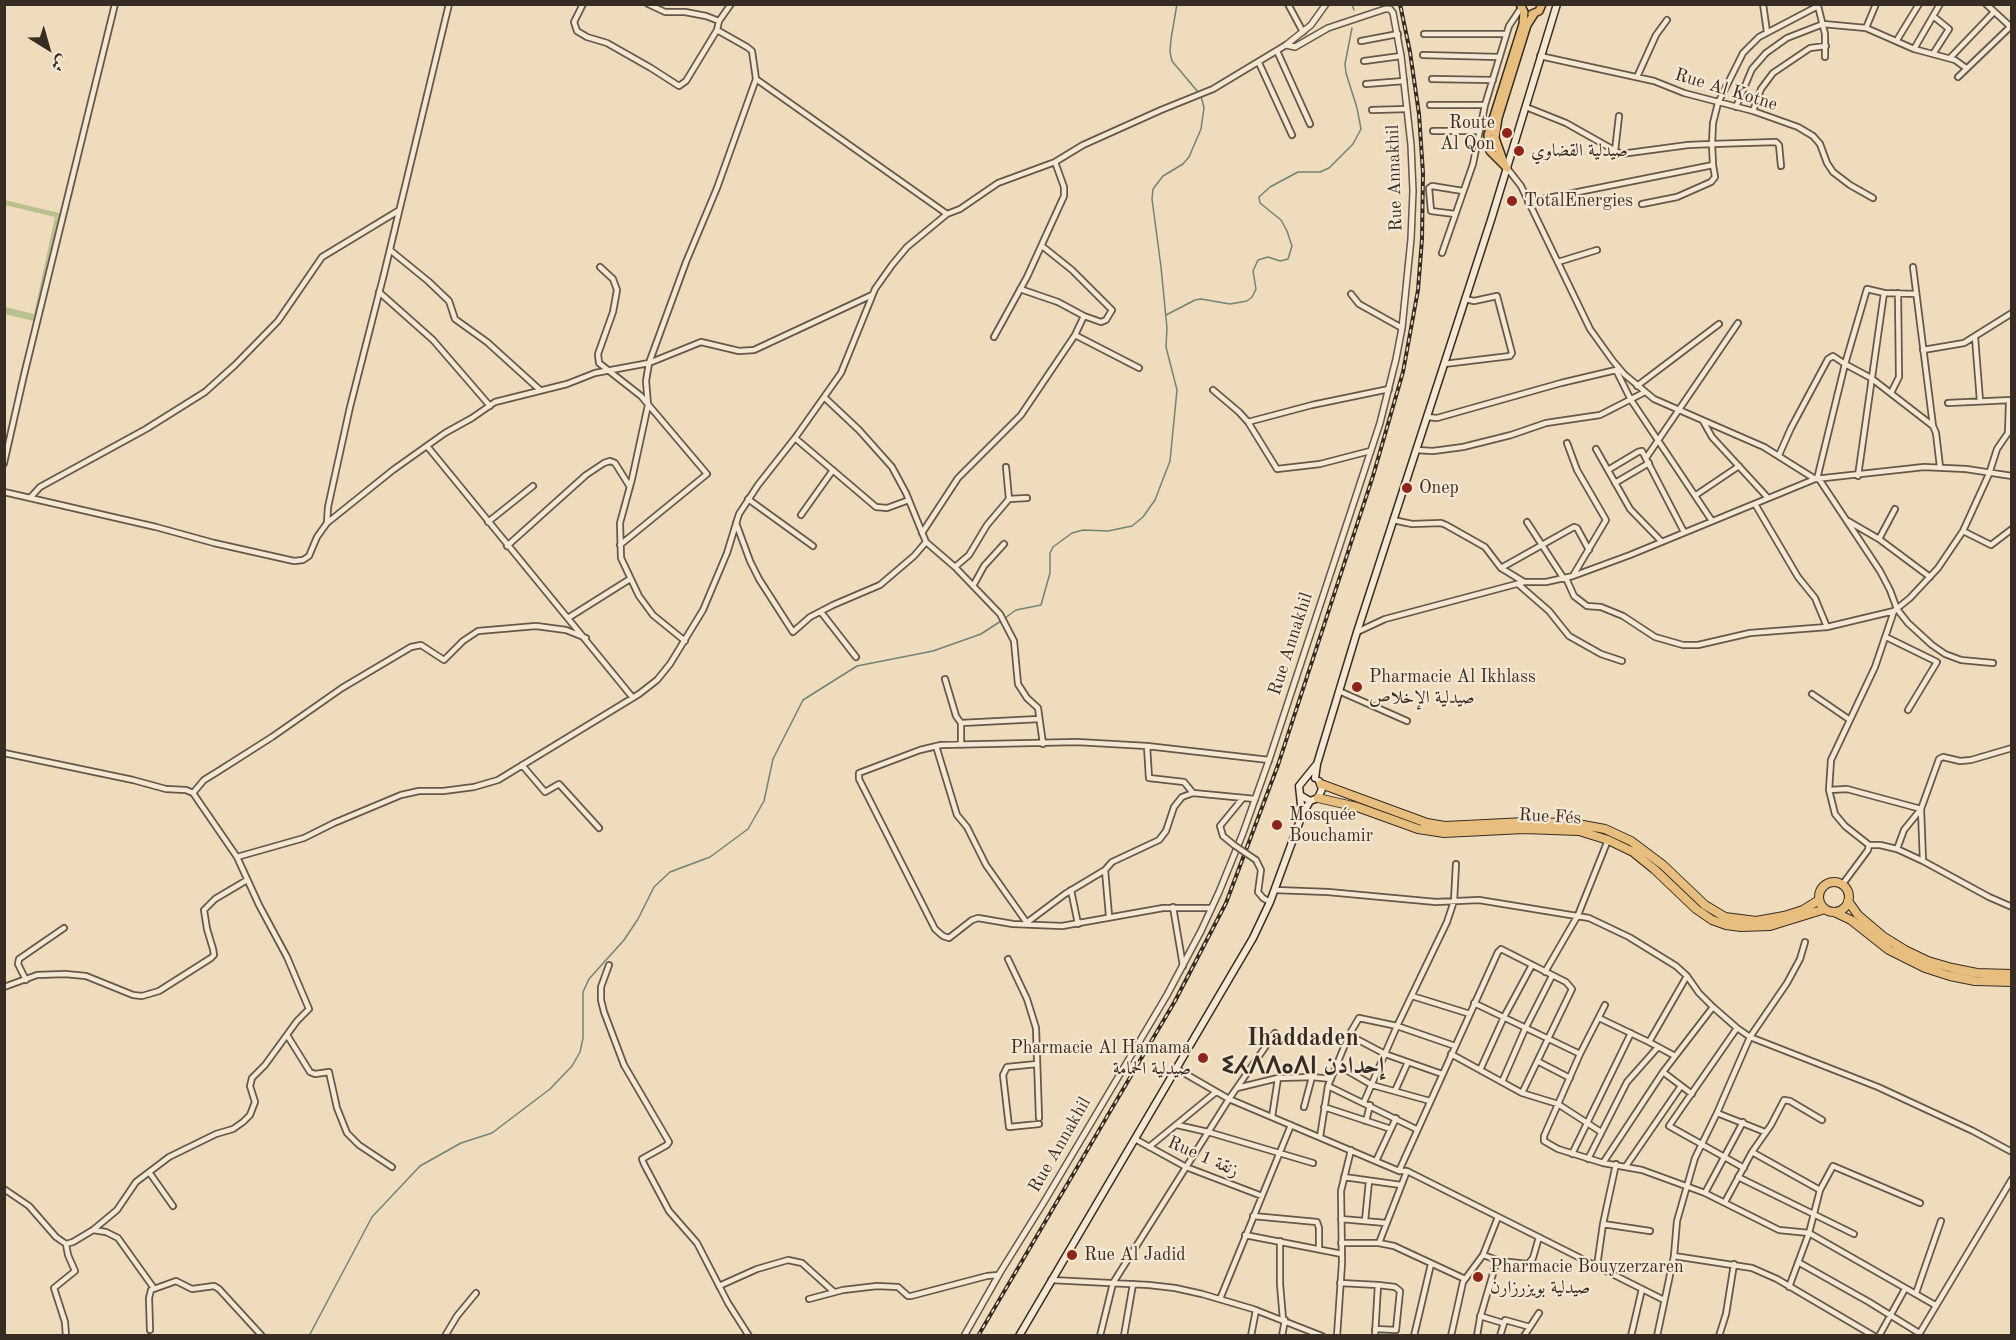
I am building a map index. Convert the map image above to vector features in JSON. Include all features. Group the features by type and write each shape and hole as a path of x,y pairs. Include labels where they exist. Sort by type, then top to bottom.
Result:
{"highway":[{"name":"Rue Fés","path":"1315,780 1427,823 1445,826 1525,822 1572,823 1605,829 1631,841 1663,865 1705,905 1725,916 1756,921 1803,910 1819,900"},
{"name":"Rue Fés","path":"1314,799 1357,807 1418,829 1444,833 1552,829 1579,831 1608,840 1633,852 1654,868 1696,909 1712,920 1726,925 1770,926 1825,909"},
{"path":"2012,974 1977,973 1928,961 1884,937 1864,921 1848,901 1846,889 1842,885 1836,883 1823,887 1819,900 1825,909 1851,920 1895,954 1925,968 1963,979 1989,982 2012,981"},
{"path":"1834,912 1845,907 1848,901"}],"main road":[{"path":"1507,168 1496,138 1498,118 1527,25 1542,4"},
{"path":"1019,1335 1253,938 1275,890 1302,814 1322,789 1315,780 1317,764 1557,4"},
{"path":"1520,7 1534,14"},
{"path":"1507,168 1490,151 1488,135 1523,24 1520,7"},
{"path":"1302,814 1299,790 1301,782 1315,780"},
{"name":"Rue Fés","path":"1300,795 1314,799"}],"street":[{"path":"4,463 115,4"},
{"path":"327,524 328,507 350,407 449,4"},
{"path":"583,4 573,25 577,31 586,37 607,43 676,85 684,84 731,4"},
{"path":"648,4 665,12 685,12 719,21"},
{"path":"1288,4 1303,32"},
{"path":"1317,4 1321,12"},
{"path":"237,857 310,836 334,823 401,795 419,791 474,787 498,780 633,698 664,673 685,641 703,610 722,567 736,523 748,499 841,373 872,295 892,265 907,248 947,214 960,209 998,183 1055,162 1083,145 1207,92 1259,63 1303,32 1326,4"},
{"path":"1763,4 1767,32"},
{"path":"1866,28 1876,4"},
{"path":"1897,40 1919,4"},
{"path":"1914,49 1940,4"},
{"path":"1958,77 2011,28 1986,4"},
{"path":"1642,204 1677,197 1711,182 1715,177 1712,144 1713,123 1718,103 1743,53 1756,40 1818,6 1823,24 1825,57"},
{"path":"1442,253 1473,164 1485,105 1506,34 1520,7"},
{"name":"Rue Annakhil","path":"964,1335 1183,966 1211,908 1243,833 1269,760 1389,389 1402,328 1411,239 1413,191 1404,81 1393,13 1387,9 1328,28 1295,47 1286,45"},
{"path":"1950,58 1994,12"},
{"path":"1933,16 1949,29 1933,54"},
{"path":"1637,77 1656,35 1667,20"},
{"path":"1736,107 1752,69 1766,53 1788,38 1823,24 1866,28 1914,49 1950,58 1966,68"},
{"path":"685,641 646,606 630,579 621,558 620,519 630,487 648,405 646,381 649,363 686,262 717,188 756,79 752,51 717,30"},
{"path":"1361,41 1398,34"},
{"path":"1424,34 1506,34"},
{"path":"1753,111 1761,89 1773,73 1810,48 1826,46"},
{"path":"1277,51 1310,124"},
{"path":"1423,55 1500,57"},
{"path":"1364,61 1401,56"},
{"name":"Rue Al Kotne","path":"1540,56 1637,77 1718,103 1753,111 1798,127 1813,136 1820,144 1833,172 1873,198"},
{"path":"1259,63 1292,135"},
{"path":"756,79 947,214"},
{"path":"1432,79 1493,80"},
{"path":"1366,84 1404,81"},
{"path":"1430,105 1485,105"},
{"path":"1526,107 1566,123 1621,154 1688,145 1776,142 1779,145 1782,166"},
{"path":"1372,110 1407,108"},
{"path":"1614,151 1619,116"},
{"path":"1433,131 1480,130"},
{"path":"994,337 1042,246 1065,193 1055,162"},
{"path":"1528,202 1713,165"},
{"path":"1507,168 1521,186 1590,329 1617,369 1632,400 1712,521"},
{"path":"1455,214 1431,211 1429,188 1432,186 1463,191"},
{"path":"30,498 40,487 146,429 205,392 278,321 321,257 398,211"},
{"path":"1020,289 1058,302 1084,316 1103,322 1107,319 1112,309 1072,270 1042,246"},
{"path":"390,250 428,280 432,287 449,301 455,319 487,342 540,390"},
{"path":"1558,262 1597,250"},
{"path":"600,267 613,279 617,290 613,312 597,354 599,363 634,389 707,474 620,545"},
{"path":"1914,267 1940,467"},
{"path":"1817,479 1845,364 1867,289 1884,293 1916,294"},
{"path":"379,292 433,340 490,406"},
{"path":"1858,476 1884,293"},
{"path":"1891,393 1899,377 1898,293"},
{"path":"1351,294 1359,304 1402,328"},
{"path":"4,492 294,561 303,560 309,556 327,524 427,446 506,398 567,384 595,373 649,363 701,342 739,351 754,350 872,295"},
{"path":"1444,364 1510,356 1512,353 1497,296 1474,300 1465,299"},
{"path":"1923,350 1964,343 2012,313"},
{"path":"922,533 958,477 1021,415 1075,335 1084,316"},
{"path":"1615,483 1647,461 1659,439 1738,323"},
{"path":"1637,386 1719,324"},
{"path":"1075,335 1139,368"},
{"path":"1975,337 1980,401"},
{"path":"1779,455 1828,359 1833,356 1871,378 1934,426"},
{"path":"1617,369 1645,392 1678,411 1755,442 1817,479 1887,582 1896,610 1921,636 1945,654 1961,660 1994,663"},
{"path":"1427,417 1437,418 1617,369"},
{"path":"1248,422 1312,405 1389,389"},
{"path":"1213,390 1248,422 1277,469 1320,464 1370,451"},
{"path":"1416,450 1433,451 1463,447 1511,435 1546,423 1600,415 1645,392"},
{"path":"824,397 867,438 892,467 909,500 926,542 955,567 1000,614 1014,641 1018,684 1027,698 1038,708 1043,744"},
{"path":"1948,403 2011,400"},
{"path":"1869,847 1835,814 1829,790 1831,760 1875,667 1896,610 1930,577 1951,551 1963,531 1989,474 1997,449 2008,433 2008,404 2011,400"},
{"path":"1703,421 1712,437 1768,498"},
{"path":"795,438 879,508 887,508 909,500"},
{"path":"1567,443 1577,470 1606,518 1573,576"},
{"path":"427,446 633,698"},
{"path":"1596,449 1630,509 1661,541"},
{"path":"1608,470 1642,451 1684,532"},
{"path":"507,546 586,475 604,463 610,461 615,463 630,487"},
{"path":"1696,495 1739,466"},
{"path":"955,567 969,555 987,525 1009,499 1006,467"},
{"path":"1357,632 1385,619 1524,582 1546,582 1573,576 1817,479 1940,467 2012,476"},
{"path":"801,515 833,470"},
{"path":"488,522 533,486"},
{"path":"1009,499 1027,498"},
{"path":"748,499 813,546"},
{"path":"1755,504 1798,577 1815,598 1827,627"},
{"path":"1879,539 1895,509"},
{"path":"1846,519 1879,539 1930,577"},
{"path":"1393,520 1412,524 1440,523 1446,525 1485,547 1501,568 1524,582"},
{"path":"1527,522 1565,578 1574,596 1587,606 1601,607 1623,615 1655,637 1676,644 1698,645 1750,633 1827,627 1896,610"},
{"path":"736,523 759,579 793,632 810,617 880,585 914,556 926,542"},
{"path":"1501,568 1574,527 1577,528 1588,550"},
{"path":"1963,531 1991,545 2012,529"},
{"path":"973,586 984,566 1004,544"},
{"path":"568,618 630,579"},
{"path":"1518,584 1549,611 1569,636 1601,654 1622,661"},
{"path":"822,612 856,657"},
{"path":"193,793 204,780 224,766 352,682 411,647 421,645 444,660 463,641 478,631 536,626 566,630 586,638"},
{"path":"1886,637 1937,662 1908,710"},
{"path":"945,679 956,716 961,723 962,745"},
{"path":"1340,691 1407,722"},
{"path":"1812,694 1850,720"},
{"path":"961,723 1039,719"},
{"path":"1211,908 1173,907 1109,916 1062,926 978,918 949,938 937,932 859,779 859,773 920,750 936,746 962,745 1077,742 1147,746 1269,760"},
{"path":"936,746 957,815 967,827 986,865 1025,924"},
{"path":"1147,746 1149,778 1184,782 1188,784 1193,793"},
{"path":"1923,861 1922,809 1936,762 1941,758 1971,760 2012,748"},
{"path":"4,753 193,793 237,857 287,957 309,1009 250,1081 255,1102 250,1115 243,1122 233,1129 184,1148 149,1172 136,1182 117,1210 93,1230 66,1244"},
{"path":"522,765 545,792 559,784 599,828"},
{"path":"1829,790 1846,789 1922,809"},
{"path":"1025,924 1071,890 1106,870 1113,862 1159,840 1166,831 1174,807 1179,800 1193,793 1255,799"},
{"path":"1243,798 1220,826 1223,836 1256,860 1261,870 1259,894 1270,902"},
{"path":"1897,849 1904,830 1922,809"},
{"path":"1545,972 1578,915 1608,840"},
{"path":"1842,885 1869,847 1880,845 1897,849 1923,861 1940,872 2012,907"},
{"path":"1364,1102 1397,1026 1447,922 1454,901 1456,864"},
{"path":"1106,870 1109,916"},
{"path":"4,987 37,975 64,974 86,976 133,995 142,996 159,991 214,955 204,910 215,900 247,880"},
{"path":"1071,890 1078,924"},
{"path":"1275,890 1328,892 1436,902 1479,900 1578,915 1629,937 1676,966 1713,1007 1750,1037 1878,1087 1973,1131 2012,1152"},
{"path":"1173,907 1183,966"},
{"path":"26,980 18,964 19,958 64,928"},
{"path":"1657,1335 1674,1256 1677,1221 1695,1158 1750,1037 1800,959 1805,942"},
{"path":"1399,1171 1474,1003 1499,950 1503,949 1570,985 1572,990 1522,1093"},
{"path":"1008,959 1032,1014 1035,1028 1039,1118"},
{"path":"609,965 602,987 601,1000 604,1012 624,1065 669,1142 665,1147 642,1159 669,1211 697,1242 728,1304 749,1335"},
{"path":"1480,1070 1504,1017 1532,965"},
{"path":"1502,1082 1525,1029 1552,976"},
{"path":"1648,1042 1687,976"},
{"path":"1412,996 1470,1014"},
{"path":"1474,1003 1580,1054"},
{"path":"1605,1005 1580,1054 1543,1139 1558,1149 1572,1154 1642,1170 1705,1193 1779,1230 1809,1233 1935,1305"},
{"path":"1603,1162 1663,1071 1713,1007"},
{"path":"1320,1137 1330,1079 1359,1018 1397,1026 1455,1046"},
{"path":"1599,1018 1675,1056"},
{"path":"1669,1126 1737,1028"},
{"path":"1100,1335 1113,1283 1229,1099 1275,1033"},
{"path":"1572,1154 1631,1033"},
{"path":"287,1035 310,1072 315,1074 329,1072 337,1108 347,1133 392,1167"},
{"path":"1349,1035 1385,1054 1442,1074"},
{"path":"1588,1159 1627,1082 1658,1047"},
{"path":"1451,1054 1522,1093 1558,1104 1601,1132"},
{"path":"1395,1091 1408,1062"},
{"path":"1539,1062 1570,1078"},
{"path":"1038,1064 1006,1067 1003,1075 1009,1127 1040,1124"},
{"path":"1336,1064 1372,1085 1430,1101"},
{"path":"1177,1069 1229,1099 1399,1171 1407,1171 1665,1300"},
{"path":"1663,1071 1692,1094"},
{"path":"1304,1107 1312,1077"},
{"path":"1237,1088 1278,1078 1330,1079"},
{"path":"1272,1117 1278,1078"},
{"path":"1328,1086 1371,1105 1416,1129"},
{"path":"1626,1166 1681,1086"},
{"path":"1149,1147 1216,1092"},
{"path":"1725,1202 1752,1152 1771,1125 1785,1099 1822,1120"},
{"path":"1366,1122 1371,1105"},
{"path":"1324,1107 1391,1129"},
{"path":"1717,1113 1765,1132"},
{"path":"1376,1161 1396,1118"},
{"path":"1658,1119 1744,1168"},
{"path":"1705,1193 1743,1122"},
{"path":"1177,1125 1313,1163"},
{"path":"1220,1299 1291,1125"},
{"name":"Rue 1 زنقة","path":"1135,1139 1186,1167 1262,1196"},
{"path":"1337,1335 1342,1254 1341,1191 1351,1150"},
{"path":"1752,1152 1820,1190"},
{"path":"1597,1266 1616,1164"},
{"path":"1789,1287 1809,1233 1820,1190 1829,1170 1835,1166 1920,1203"},
{"path":"1379,1243 1407,1171"},
{"path":"149,1172 173,1206"},
{"path":"1344,1177 1401,1185"},
{"path":"1738,1178 1854,1234"},
{"path":"1798,1262 1919,1334 2012,1179"},
{"path":"1365,1221 1369,1181"},
{"path":"4,1189 29,1206 56,1237 66,1244 75,1271 54,1288 65,1322 66,1335"},
{"path":"1253,1216 1317,1222 1319,1249"},
{"path":"1451,1335 1465,1279 1483,1255 1498,1216"},
{"path":"1341,1219 1386,1223"},
{"path":"1916,1293 1941,1221"},
{"path":"1603,1224 1650,1232"},
{"path":"93,1230 106,1232 118,1238 153,1287"},
{"path":"1245,1235 1342,1254"},
{"path":"1483,1255 1497,1260 1530,1263 1539,1237"},
{"path":"1280,1241 1280,1284 1284,1320 1282,1335"},
{"path":"1341,1243 1379,1243 1394,1246 1465,1279"},
{"path":"1674,1256 1734,1264 1767,1274 1874,1335"},
{"path":"719,1286 757,1269 788,1260 802,1263 834,1293"},
{"path":"1477,1335 1480,1316 1497,1260"},
{"path":"1414,1335 1431,1264"},
{"path":"1719,1335 1726,1314 1734,1264"},
{"path":"809,1299 860,1288 891,1286 900,1288 911,1296 998,1275"},
{"path":"1050,1280 1175,1288 1256,1310 1322,1335"},
{"path":"153,1287 176,1281 192,1288 214,1286 225,1293 262,1335"},
{"path":"1340,1283 1378,1285 1395,1287 1400,1291 1396,1330 1375,1332 1378,1285"},
{"path":"1124,1335 1134,1284"},
{"path":"150,1330 149,1298 153,1287"},
{"path":"1879,1335 1905,1288"},
{"path":"1631,1335 1642,1289"},
{"path":"445,1335 476,1293"},
{"path":"1251,1335 1256,1310"},
{"path":"1524,1335 1539,1313"},
{"path":"1480,1316 1503,1323 1505,1320 1530,1327"},
{"path":"1500,1335 1503,1323"}],"green space":[{"path":"5,200 63,214 38,322 5,314 5,307 34,314 55,217 5,205"}],"waterway":[{"path":"1177,4 1171,39 1172,61 1198,92"},
{"path":"1352,4 1354,10"},
{"path":"1166,315 1195,300 1230,304 1247,301 1256,289 1253,271 1258,260 1268,257 1280,261 1288,259 1292,246 1287,231 1281,220 1260,203 1259,197 1270,187 1298,172 1320,172 1329,168 1353,144 1361,129 1345,64 1352,28"},
{"path":"1005,618 1016,610 1041,605 1050,573 1050,553 1053,547 1072,533 1083,530 1108,531 1132,526 1143,517 1155,500 1170,461 1177,390 1166,347 1167,328 1152,199 1153,189 1163,176 1183,164 1189,157 1201,129 1204,108 1201,96"},
{"path":"309,1336 372,1217 420,1166 461,1143 492,1133 550,1089 572,1066 580,1052 583,1038 583,992 589,979 624,940 638,919 654,887 670,872 710,857 748,829 764,801 773,759 803,700 857,666 933,651 981,634 1001,621"}],"railway":[{"path":"978,1336 1175,1001 1226,903 1278,765 1373,476 1403,372 1418,290 1422,239 1423,173 1419,114 1400,4"}],"place":[{"name":"Route Al Qon","path":"1507,133"},
{"name":"صيدلية القضاوي","path":"1519,151"},
{"name":"TotalEnergies","path":"1512,201"},
{"name":"Onep","path":"1407,488"},
{"name":"Pharmacie Al Ikhlass صيدلية الإخلاص","path":"1357,687"},
{"name":"Mosquée Bouchamir","path":"1277,825"},
{"name":"Pharmacie Al Hamama صيدلية الحمامة","path":"1203,1058"},
{"name":"Rue Al Jadid","path":"1072,1255"},
{"name":"Pharmacie Bouyzerzaren صيدلية بويزرزارن","path":"1478,1277"}],"district":[{"name":"Ihaddaden ⵉⵃⴷⴷⴰⴷⵏ إحدادن","path":"1303,1053"}]}
